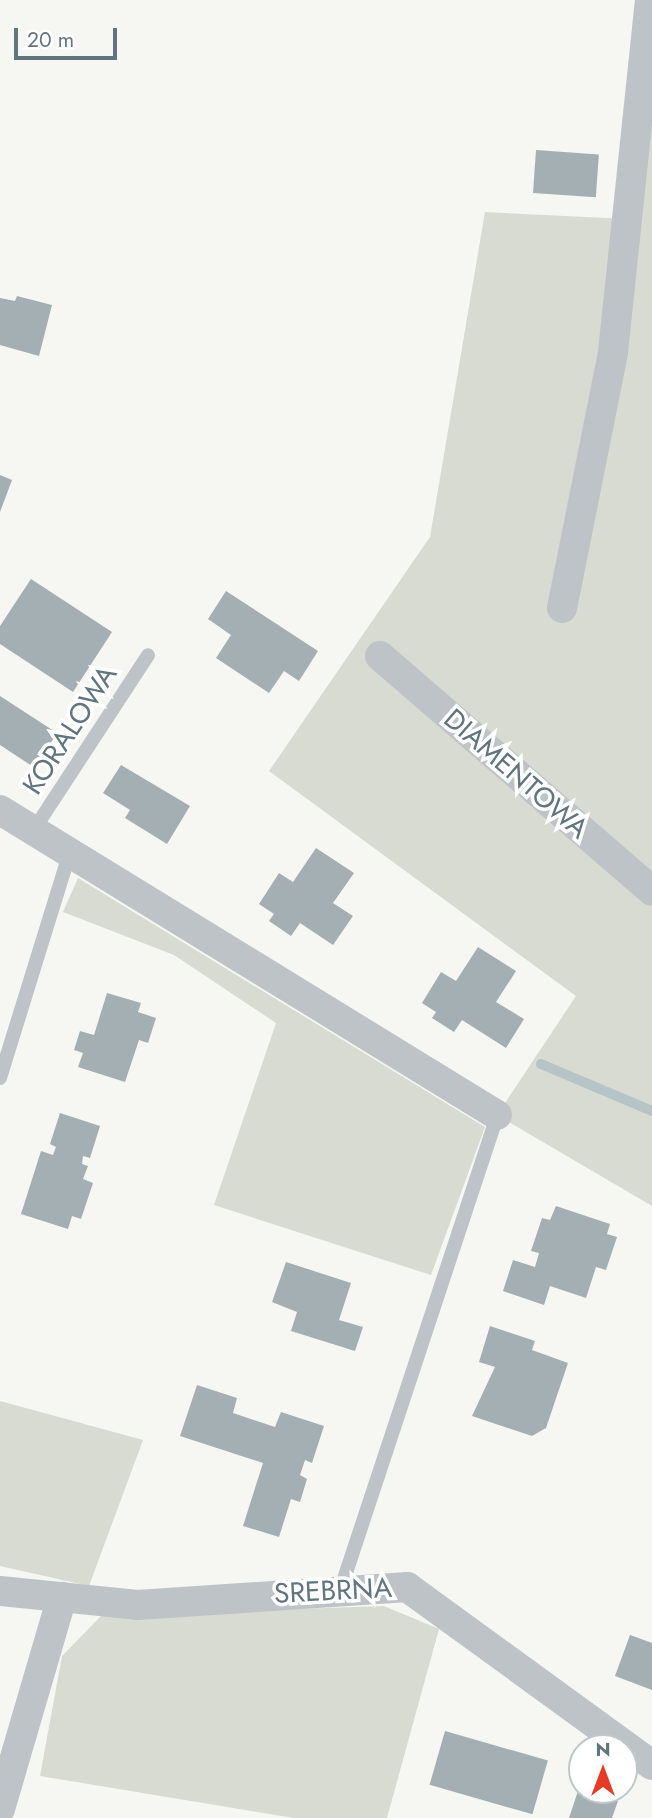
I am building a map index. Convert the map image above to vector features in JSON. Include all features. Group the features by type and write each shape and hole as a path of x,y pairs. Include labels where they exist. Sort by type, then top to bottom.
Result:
{"street":[{"path":"562,608 613,352 650,0"},
{"name":"DIAMENTOWA","path":"380,656 652,891"},
{"path":"0,810 69,855 497,1115"},
{"name":"SREBRNA","path":"0,1591 137,1605 341,1588 407,1587 652,1765"},
{"path":"0,1809 62,1597"}],"lane":[{"name":"KORALOWA","path":"33,831 148,655"},
{"path":"0,1078 69,855"},
{"path":"341,1588 497,1115"}],"shaded area":[{"path":"652,111 652,1206 497,1115 576,996 269,771 430,537 485,212 627,219"},
{"path":"78,878 485,1127 431,1275 214,1205 276,1023 174,955 63,912"},
{"path":"0,1401 143,1440 89,1586 0,1566"},
{"path":"384,1606 439,1629 387,1818 294,1818 40,1776 62,1656 101,1616"}],"building":[{"path":"536,150 599,154 596,197 533,193"},
{"path":"17,296 52,305 39,356 0,345 0,298 15,301"},
{"path":"0,475 12,480 0,512"},
{"path":"31,579 112,632 73,692 0,644 0,626"},
{"path":"226,591 318,651 299,681 284,671 269,693 216,658 231,635 208,619"},
{"path":"0,696 57,733 35,768 0,745"},
{"path":"121,765 190,806 167,844 125,818 130,810 103,793"},
{"path":"316,848 354,873 333,903 353,916 333,945 300,923 291,936 269,921 274,914 259,904 279,873 293,882"},
{"path":"478,947 516,971 496,1002 524,1019 506,1048 462,1020 454,1032 432,1018 436,1012 422,1003 441,972 456,981"},
{"path":"107,993 141,1003 138,1012 156,1018 148,1043 139,1040 125,1082 78,1067 83,1053 74,1050 80,1031 94,1035"},
{"path":"60,1113 100,1126 90,1158 83,1156 82,1164 88,1166 83,1179 93,1183 81,1219 72,1216 68,1229 21,1214 41,1151 53,1155 56,1147 50,1144"},
{"path":"556,1206 610,1224 607,1234 617,1237 606,1270 596,1267 586,1298 550,1286 544,1305 503,1291 513,1260 535,1267 539,1253 531,1251 542,1218 550,1220"},
{"path":"286,1262 351,1283 339,1320 363,1327 355,1351 291,1331 297,1312 272,1302"},
{"path":"490,1326 535,1341 532,1350 568,1363 546,1428 532,1436 472,1416 495,1367 479,1362"},
{"path":"197,1385 237,1398 233,1413 275,1427 281,1412 324,1426 312,1463 305,1460 300,1475 307,1479 300,1502 291,1499 279,1537 243,1526 263,1463 180,1436"},
{"path":"630,1635 652,1643 652,1690 615,1676"},
{"path":"445,1731 548,1760 532,1814 430,1785"},
{"path":"574,1804 617,1804 612,1818 569,1818"}],"waterway":[{"path":"541,1064 652,1111"}]}
